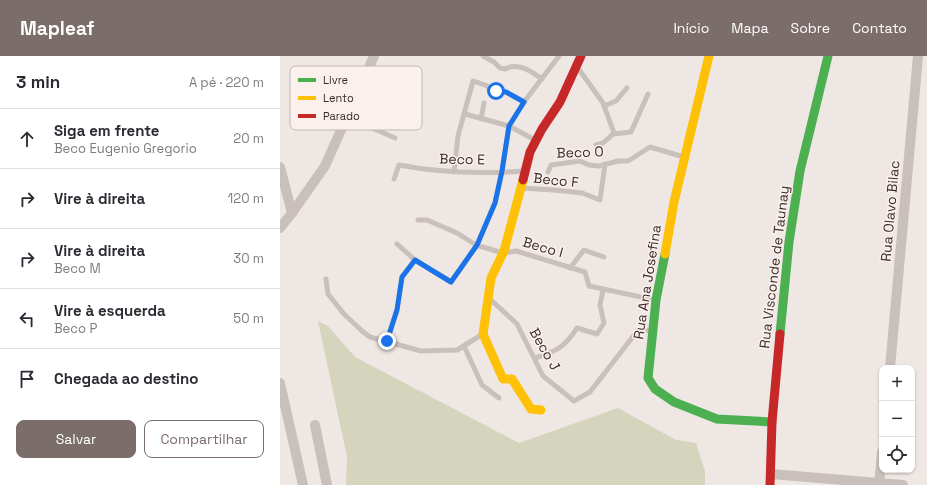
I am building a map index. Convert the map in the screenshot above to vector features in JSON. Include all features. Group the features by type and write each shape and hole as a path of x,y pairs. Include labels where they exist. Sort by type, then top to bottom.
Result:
{"street":[{"path":"365,56 367,66"},
{"path":"369,66 374,56"},
{"path":"541,410 531,409 512,379 503,379 483,334 491,278 503,253 530,152 542,129 560,102 581,56"},
{"name":"Rua Ana Josefina","path":"708,56 676,191 656,300 648,378 655,389 674,402 717,419 772,422"},
{"name":"Rua Visconde de Taunay","path":"770,485 772,422 789,242 800,171 828,56"},
{"name":"Rua Olavo Bilac","path":"890,365 918,56"},
{"path":"280,228 325,166 341,130"},
{"path":"280,167 292,213"},
{"path":"280,383 304,485"},
{"path":"315,425 327,485"},
{"path":"879,484 880,473"},
{"path":"771,474 903,485"}],"lane":[{"path":"483,56 494,62 500,68 506,69 515,66 528,70 542,79"},
{"path":"397,244 415,260 451,282 476,245 495,203 502,173 509,126 524,102 559,56"},
{"path":"576,66 604,106 614,133 613,134"},
{"path":"454,172 458,136 473,81 485,84 496,91 506,92 524,102"},
{"path":"604,106 616,101 627,88"},
{"path":"596,145 603,143 613,134 631,132 648,94"},
{"path":"481,119 484,103"},
{"path":"465,114 509,126 536,140"},
{"path":"377,130 395,138"},
{"name":"Beco O","path":"548,172 551,165 580,161 599,166 618,161 628,161 650,147 685,158"},
{"name":"Beco F","path":"520,188 582,193 600,200 605,164"},
{"name":"Beco E","path":"394,179 400,165 429,171 502,173 525,171"},
{"name":"Beco I","path":"418,220 427,220 457,233 476,245 503,253 516,251 585,272 589,286 656,300"},
{"path":"570,268 584,250 604,257"},
{"path":"387,341 397,310 402,277 415,260"},
{"path":"326,278 328,294 344,314 370,337 421,351 457,350 483,334"},
{"path":"535,358 557,350 569,341 577,328 597,334 604,323 600,305 603,290"},
{"name":"Beco J","path":"488,298 517,324 543,376 574,401 590,392 638,330 652,331"},
{"path":"464,346 482,385 499,398"}],"green space":[{"path":"318,321 328,326 355,357 519,443 618,408 676,440 696,443 705,471 705,485 346,485 347,457"}],"traffic: fast":[{"path":"780,334 789,242 800,171 828,56"},
{"path":"665,254 656,300 648,378 655,389 674,402 717,419 772,422"}],"traffic: slow":[{"path":"665,254 674,202 709,56"},
{"path":"523,180 504,251 491,278 483,334 503,379 512,379 531,409 541,410"}],"traffic: jam":[{"path":"523,180 530,152 542,129 560,102 581,56"},
{"path":"770,485 772,422 780,334"}],"route":[{"path":"387,341 397,310 402,277 415,260 451,282 477,245 495,203 509,126 524,102 506,92 496,91"}]}
